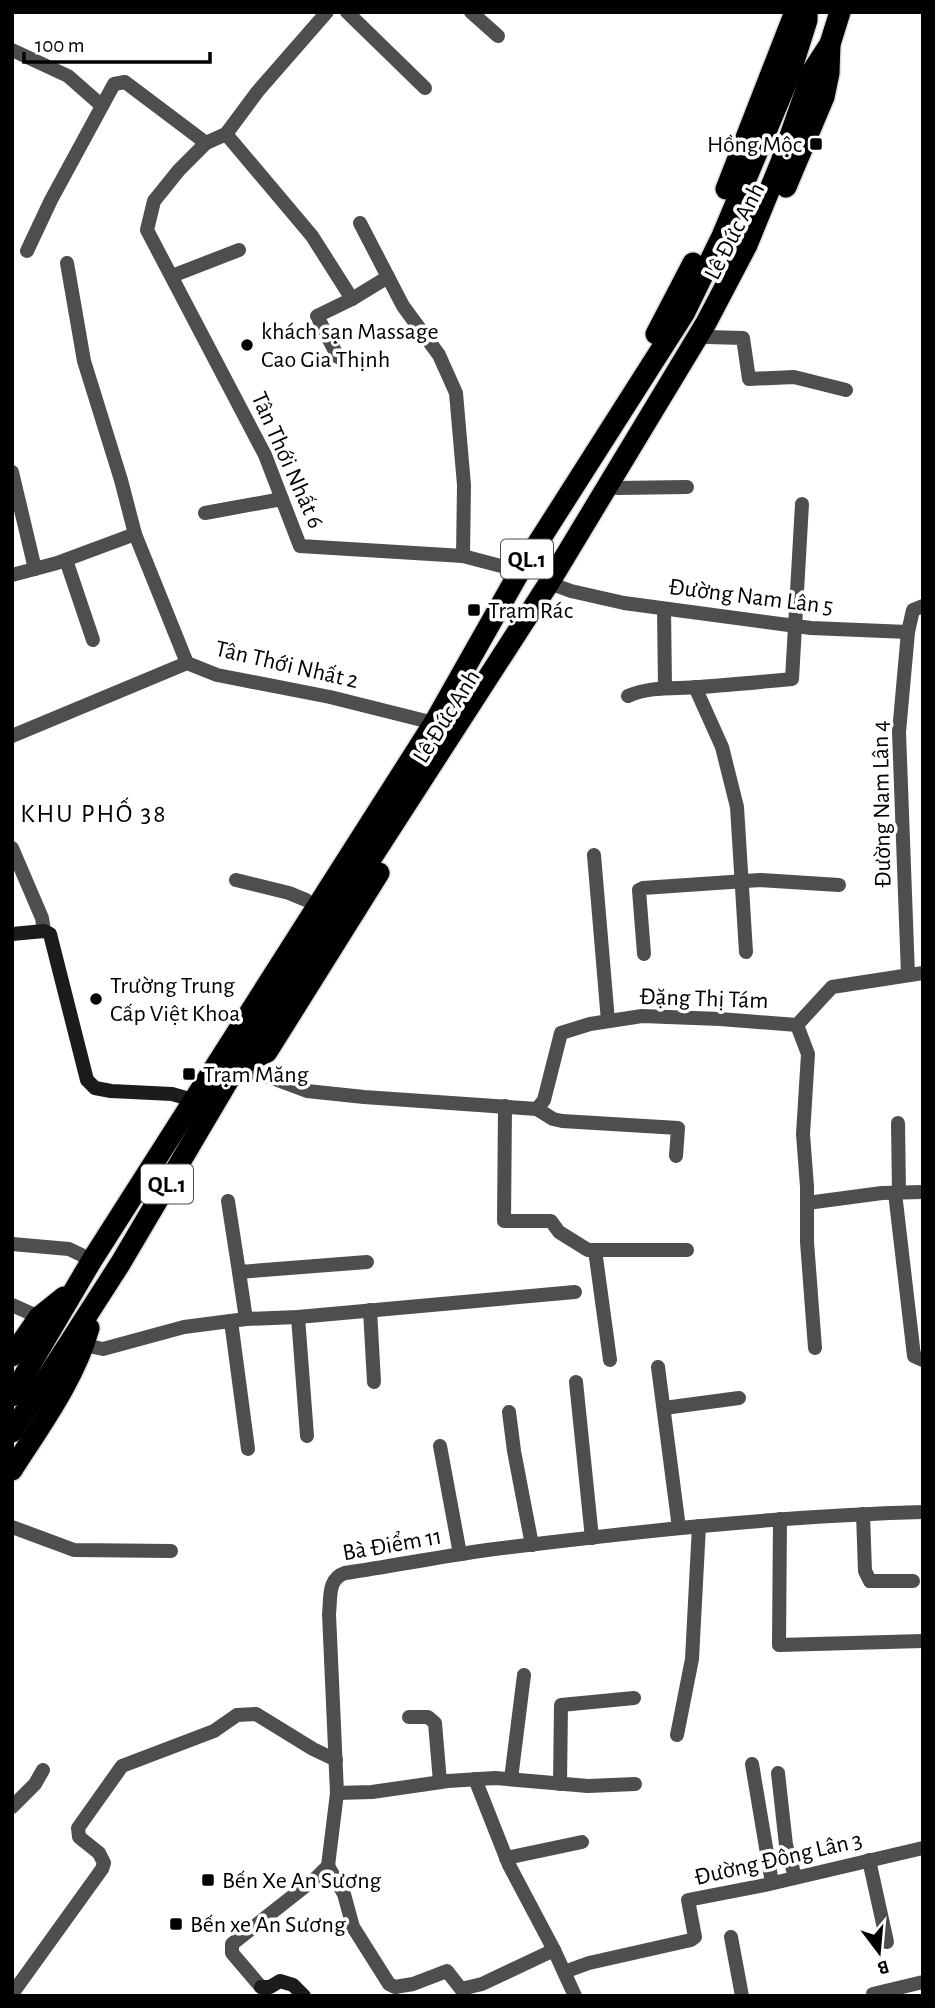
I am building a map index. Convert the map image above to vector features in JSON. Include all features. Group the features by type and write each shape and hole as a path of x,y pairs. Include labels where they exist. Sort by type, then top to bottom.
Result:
{"highway":[{"name":"Lê Đức Anh","path":"28,1369 92,1260 427,721 515,569 685,312 706,238 795,12"},
{"name":"Lê Đức Anh","path":"691,284 722,236 789,77 807,20 807,12"},
{"name":"Lê Đức Anh","path":"12,1470 84,1345 96,1303 236,1069 416,801 617,488 754,258 814,123 829,74 836,26"},
{"name":"Lê Đức Anh","path":"553,584 706,323 742,256 781,162 813,70 836,26"},
{"name":"Lê Đức Anh","path":"198,1092 205,1056 427,721"},
{"name":"Lê Đức Anh","path":"28,1369 39,1317 76,1286"},
{"name":"Lê Đức Anh","path":"28,1369 96,1303"},
{"name":"QL.1","path":"12,1396 28,1369"},
{"name":"QL.1","path":"12,1432 28,1369"}],"street":[{"name":"Tân Thới Nhất 6","path":"327,12 258,91 226,134 206,143 179,170 155,201 147,230 265,455 300,546 463,556 515,569"},
{"path":"347,12 425,88"},
{"path":"471,12 498,36"},
{"path":"12,50 68,76 102,105"},
{"path":"27,251 51,200 114,84 125,82 206,143"},
{"path":"226,134 312,236 352,299"},
{"path":"360,223 403,306 439,355 456,393 464,485 463,556"},
{"path":"172,276 239,250"},
{"name":"Tân Thới Nhất 2","path":"67,262 84,361 135,534 187,663 217,675 312,693 427,721"},
{"path":"338,357 317,316 388,277"},
{"path":"707,338 743,338 749,379 794,377 846,390"},
{"path":"12,472 35,569"},
{"path":"617,488 687,487"},
{"path":"205,513 282,499"},
{"path":"628,696 665,687 793,679 802,504"},
{"path":"12,575 66,560 135,534"},
{"path":"66,560 93,640"},
{"name":"Đường Nam Lân 5","path":"553,584 624,603 664,609 797,626 908,632"},
{"path":"908,632 913,610 923,606"},
{"path":"664,609 665,687"},
{"name":"Đường Nam Lân 4","path":"908,632 899,732 916,974"},
{"path":"12,736 187,663"},
{"path":"695,687 722,747 737,807 746,953"},
{"path":"12,848 42,918 44,931"},
{"path":"594,855 608,1021"},
{"path":"236,880 306,900"},
{"path":"644,954 640,889 740,881 839,885"},
{"path":"12,934 44,931 50,934 88,1080 95,1088 172,1094 198,1092"},
{"name":"Đặng Thị Tám","path":"537,1109 544,1100 561,1032 642,1016 797,1025 832,987 916,974"},
{"path":"797,1025 808,1054 803,1133 815,1348"},
{"path":"236,1069 264,1075 307,1091 537,1109 562,1121 678,1128 676,1156"},
{"path":"505,1106 504,1221 551,1221 559,1233 587,1250 687,1250"},
{"path":"898,1123 897,1193 901,1251 914,1356 923,1360"},
{"path":"807,1203 923,1192"},
{"path":"228,1201 246,1319"},
{"path":"12,1244 69,1249 92,1260"},
{"path":"595,1250 610,1360"},
{"path":"239,1272 367,1262"},
{"path":"84,1345 103,1349 184,1327 246,1319 299,1317 575,1292"},
{"path":"12,1306 39,1317"},
{"path":"370,1310 374,1382"},
{"path":"299,1317 307,1436"},
{"path":"231,1321 248,1449"},
{"path":"658,1367 679,1528"},
{"path":"576,1382 592,1538"},
{"path":"664,1408 739,1398"},
{"path":"509,1412 532,1545"},
{"path":"440,1446 460,1554"},
{"name":"Bà Điểm 11","path":"328,1866 337,1793 329,1614 331,1585 336,1576 460,1554 679,1528 780,1519 923,1512"},
{"path":"863,1514 865,1572 870,1581 913,1581"},
{"path":"780,1519 779,1645 923,1641"},
{"path":"677,1735 692,1659 699,1526"},
{"path":"12,1527 74,1550 171,1551"},
{"path":"511,1779 524,1675"},
{"path":"560,1784 561,1705 634,1698"},
{"path":"12,1994 102,1869 104,1863 99,1853 79,1837 78,1828 122,1766 214,1731 237,1715 256,1714 336,1760"},
{"path":"409,1717 428,1717 435,1723 440,1782"},
{"path":"752,1764 772,1883"},
{"path":"12,1807 35,1784 43,1770"},
{"path":"778,1773 786,1845 795,1877"},
{"path":"475,1779 506,1858 575,1996"},
{"path":"337,1793 372,1792 475,1779 511,1779 588,1786 635,1784"},
{"path":"506,1858 582,1842"},
{"name":"Đường Đông Lân 3","path":"564,1972 589,1963 691,1940 695,1937 688,1900 923,1848"},
{"path":"870,1860 887,1942"},
{"path":"304,1996 293,1985 280,1981 270,1987 261,1987 232,1953 232,1944 328,1866 344,1894 353,1927 389,1984 395,1987 413,1984 447,1971 461,1989 482,1984 554,1950"},
{"path":"731,1937 742,1996"},
{"path":"873,1996 923,1982"}],"place":[{"name":"Hồng Mộc","path":"816,144"},
{"name":"khách sạn Massage Cao Gia Thịnh","path":"247,345"},
{"name":"Trạm Rác","path":"474,610"},
{"name":"Trường Trung Cấp Việt Khoa","path":"96,999"},
{"name":"Trạm Măng","path":"189,1074"},
{"name":"Bến Xe An Sương","path":"208,1880"},
{"name":"Bến xe An Sương","path":"176,1924"}],"district":[{"name":"KHU PHỐ 38","path":"94,813"}]}
